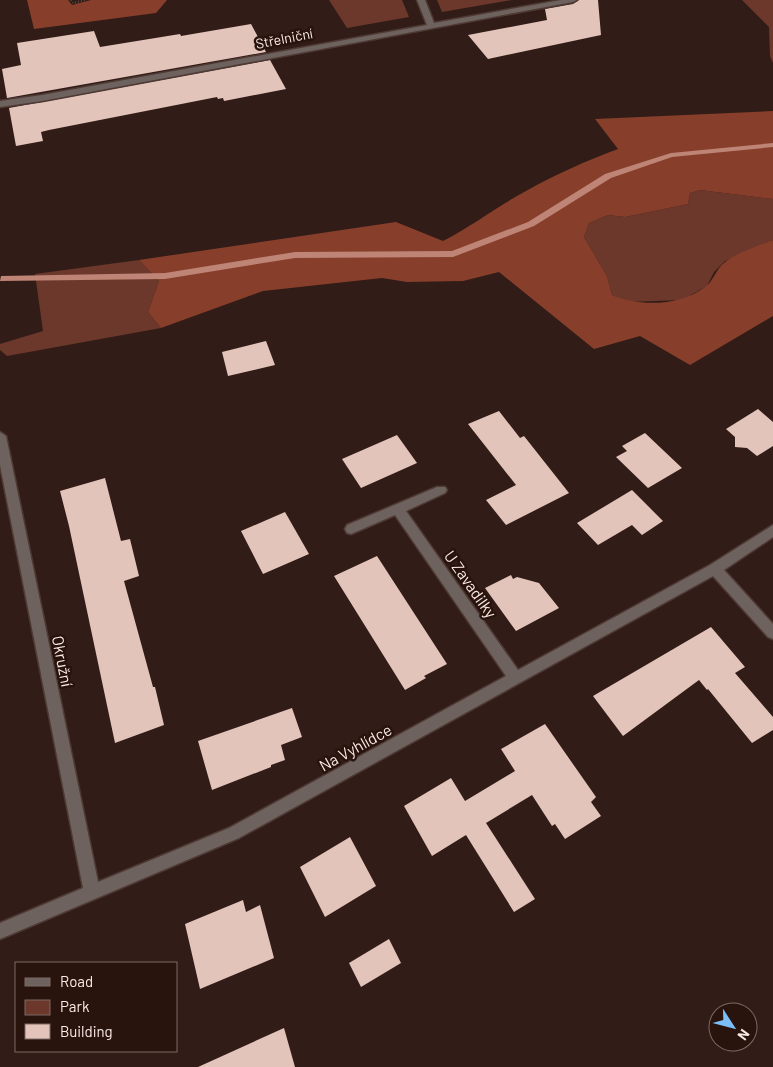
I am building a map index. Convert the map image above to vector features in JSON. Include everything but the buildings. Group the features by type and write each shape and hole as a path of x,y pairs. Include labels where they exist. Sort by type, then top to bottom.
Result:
{"street":[{"path":"421,0 431,25"},
{"name":"Střelniční","path":"0,104 42,98 573,0"},
{"name":"Okružní","path":"0,436 92,892"},
{"path":"351,529 441,490"},
{"name":"U Zavadilky","path":"398,509 516,679"},
{"name":"Na Vyhlídce","path":"0,931 234,834 715,569 773,530"},
{"path":"715,569 773,633"}],"path":[{"path":"71,0 74,3 85,0"}],"green space":[{"path":"329,0 402,0 409,17 347,28"},
{"path":"437,0 512,0 442,12"},
{"path":"742,0 773,0 773,63 770,56 769,27"},
{"path":"700,190 773,199 773,240 725,261 714,272 707,286 682,300 628,302 612,295 607,276 584,237 589,223 608,215 625,217 688,204 690,193"},
{"path":"139,260 159,281 148,312 161,328 7,356 0,350 0,344 43,331 35,274"}],"shaded area":[{"path":"27,0 68,0 72,5 91,0 167,0 156,13 34,29"},
{"path":"773,111 773,199 700,190 690,193 688,204 625,217 608,215 589,223 584,237 607,276 612,295 647,303 672,301 695,293 708,285 721,266 729,259 773,240 773,316 690,365 640,336 594,349 499,272 463,281 407,282 382,278 263,291 161,328 148,312 159,281 139,260 396,222 443,241 537,185 571,168 618,149 595,119"}],"waterway":[{"path":"1,279 165,276 295,255 453,254 531,224 608,176 671,155 773,145"}]}
